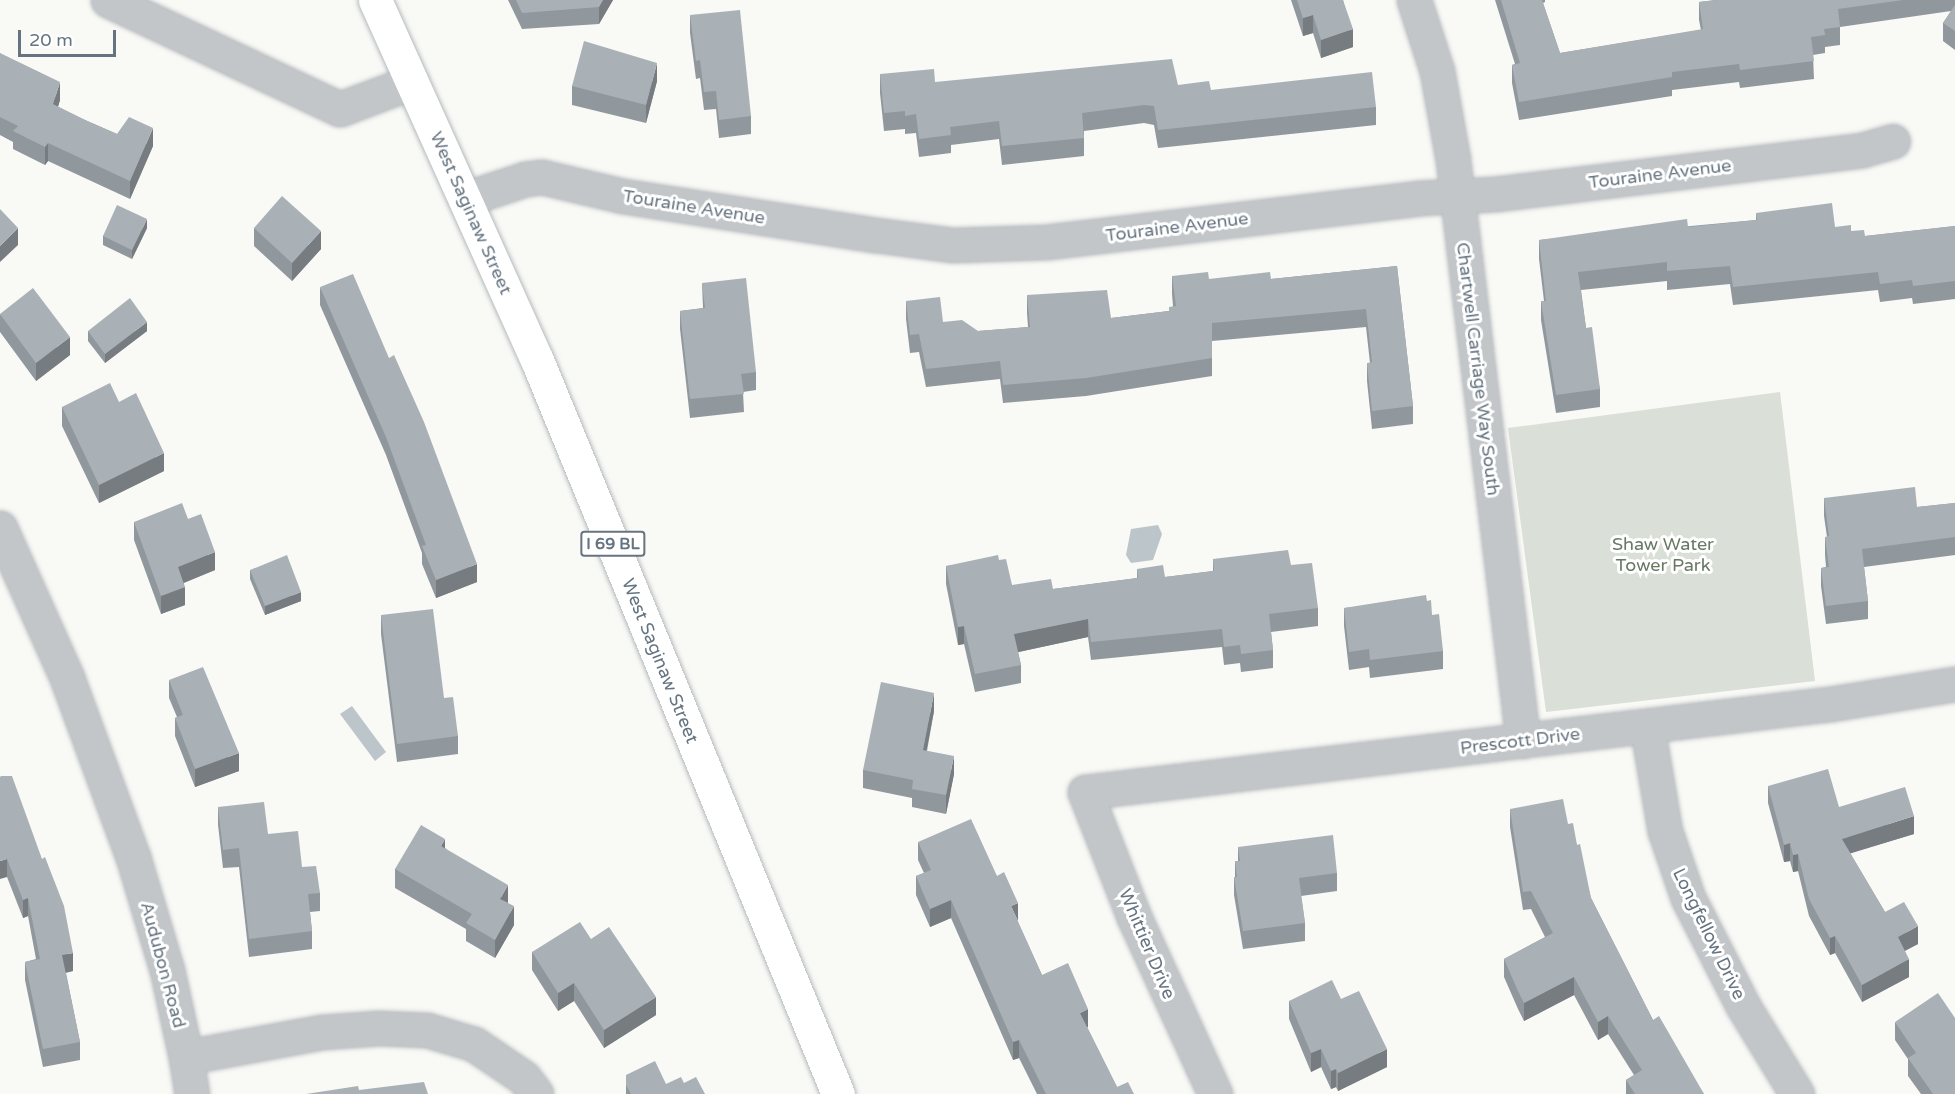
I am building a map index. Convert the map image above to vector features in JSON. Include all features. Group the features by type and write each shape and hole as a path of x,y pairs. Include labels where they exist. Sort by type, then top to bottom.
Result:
{"main road":[{"name":"West Saginaw Street","path":"375,0 537,360 838,1094"}],"street":[{"path":"108,0 340,109 412,82"},
{"name":"Chartwell Carriage Way South","path":"1414,0 1437,71 1456,197 1523,741"},
{"name":"Touraine Avenue","path":"465,199 525,178 542,177 623,196 953,245 1046,242 1418,198 1456,197 1862,150 1893,141"},
{"name":"Audubon Road","path":"0,528 67,678 132,857 167,970 192,1094"},
{"name":"Prescott Drive","path":"1085,792 1647,726 1955,684"},
{"name":"Longfellow Drive","path":"1647,726 1665,831 1684,890 1743,1006 1797,1094"},
{"name":"Whittier Drive","path":"1085,792 1134,916 1215,1094"},
{"path":"186,1057 322,1032 379,1028 427,1030 474,1044 524,1078 536,1094"}],"green space":[{"name":"Shaw Water Tower Park","path":"1780,392 1815,681 1546,712 1508,428"}],"shaded area":[{"path":"1158,525 1162,534 1153,560 1131,563 1126,555 1131,529"},
{"path":"352,706 386,752 375,761 340,714"}],"building":[{"path":"516,0 603,0 599,7 522,13"},
{"path":"1297,0 1343,0 1353,29 1321,40 1313,15 1303,18"},
{"path":"1501,0 1542,0 1560,53 1703,29 1699,2 1716,0 1903,0 1838,9 1840,27 1824,29 1825,35 1811,37 1814,61 1740,70 1739,64 1672,72 1672,77 1519,102 1512,65 1520,63"},
{"path":"1955,5 1955,31 1943,23"},
{"path":"740,10 751,116 719,120 716,91 704,92 700,60 696,61 690,15"},
{"path":"584,41 657,63 646,105 572,86"},
{"path":"0,53 60,82 53,104 85,120 117,134 129,117 153,128 130,181 48,143 45,147 13,131 18,126 0,117"},
{"path":"1172,59 1178,85 1209,81 1211,90 1372,72 1376,107 1158,130 1154,106 1144,105 1082,113 1084,138 1002,146 999,121 950,127 951,135 919,139 916,114 905,116 905,111 884,113 880,74 934,69 935,82"},
{"path":"282,196 321,231 292,263 254,228"},
{"path":"1832,203 1835,227 1851,225 1851,231 1864,230 1865,236 1955,226 1955,281 1913,286 1912,280 1880,284 1878,272 1733,287 1730,266 1667,271 1667,262 1578,272 1586,328 1592,327 1600,389 1556,395 1541,301 1546,301 1539,240 1687,219 1688,227 1757,220 1756,213"},
{"path":"117,205 147,219 132,250 103,236"},
{"path":"0,209 18,228 0,246"},
{"path":"1397,266 1413,406 1372,411 1367,363 1372,362 1366,309 1212,323 1212,358 1086,378 1003,385 1000,361 926,369 919,334 910,335 906,301 940,297 943,322 962,320 978,331 1030,327 1027,295 1107,290 1111,318 1169,311 1169,307 1176,306 1172,276 1208,272 1209,279 1270,272 1271,279"},
{"path":"353,274 389,358 394,355 424,422 477,564 436,580 422,546 426,545 386,437 320,287"},
{"path":"746,278 756,372 741,374 744,394 690,399 680,311 705,308 702,283"},
{"path":"33,288 70,337 36,363 0,314"},
{"path":"130,298 147,322 105,354 88,331"},
{"path":"110,383 119,402 136,393 164,453 99,485 62,407"},
{"path":"1915,487 1917,507 1955,503 1955,537 1862,549 1868,601 1826,606 1821,568 1829,567 1825,537 1829,536 1824,498"},
{"path":"182,503 188,519 201,514 215,552 178,567 185,587 161,596 134,522"},
{"path":"1288,550 1291,565 1312,563 1318,608 1269,614 1273,650 1241,654 1240,645 1224,647 1222,629 1091,642 1088,619 1014,634 1021,665 975,674 964,626 958,627 946,566 998,555 999,560 1006,559 1012,585 1051,579 1053,589 1138,578 1137,569 1163,565 1165,577 1214,571 1213,559"},
{"path":"287,555 301,592 265,606 250,570"},
{"path":"1426,595 1427,601 1431,600 1432,615 1439,614 1443,651 1370,660 1369,649 1349,652 1344,608"},
{"path":"433,609 444,698 453,697 458,736 397,744 381,615"},
{"path":"203,667 239,753 195,769 175,718 183,715 169,680"},
{"path":"881,682 934,693 923,750 954,756 946,795 912,789 913,780 863,770"},
{"path":"1828,769 1839,807 1905,787 1914,816 1842,839 1885,912 1904,902 1918,926 1898,937 1909,959 1862,985 1835,936 1830,938 1809,899 1798,854 1793,855 1790,843 1784,845 1768,786"},
{"path":"1,776 12,776 42,859 45,857 64,906 73,953 62,955 80,1042 43,1049 25,962 40,959 28,898 23,900 7,859 0,861"},
{"path":"1563,799 1568,824 1573,823 1577,845 1580,844 1591,898 1653,1020 1659,1016 1704,1094 1635,1094 1626,1080 1642,1070 1608,1016 1598,1022 1574,977 1524,1003 1518,991 1504,959 1553,933 1531,891 1523,892 1510,809"},
{"path":"264,802 268,834 298,831 302,867 316,866 320,893 308,894 312,931 249,939 239,848 223,850 218,807"},
{"path":"971,819 997,876 1004,872 1018,903 1011,906 1042,975 1068,963 1088,1009 1080,1013 1117,1087 1128,1082 1134,1094 1046,1094 1019,1040 1013,1042 951,900 930,909 916,876 931,870 918,842"},
{"path":"421,825 445,839 441,846 508,885 500,899 514,906 495,940 466,923 472,914 395,869"},
{"path":"1333,835 1337,873 1299,878 1305,923 1243,931 1234,877 1237,877 1235,861 1240,861 1238,847"},
{"path":"580,922 591,939 609,927 656,997 604,1030 574,983 558,993 532,952"},
{"path":"1332,980 1341,999 1359,991 1387,1049 1338,1073 1336,1069 1331,1071 1321,1049 1311,1053 1289,1001"},
{"path":"1938,993 1955,1018 1955,1094 1933,1094 1908,1058 1916,1053 1895,1022"},
{"path":"655,1061 666,1084 681,1077 684,1083 696,1077 705,1094 631,1094 626,1085 626,1075"},
{"path":"424,1082 428,1094 306,1094 358,1086 359,1090"}]}
